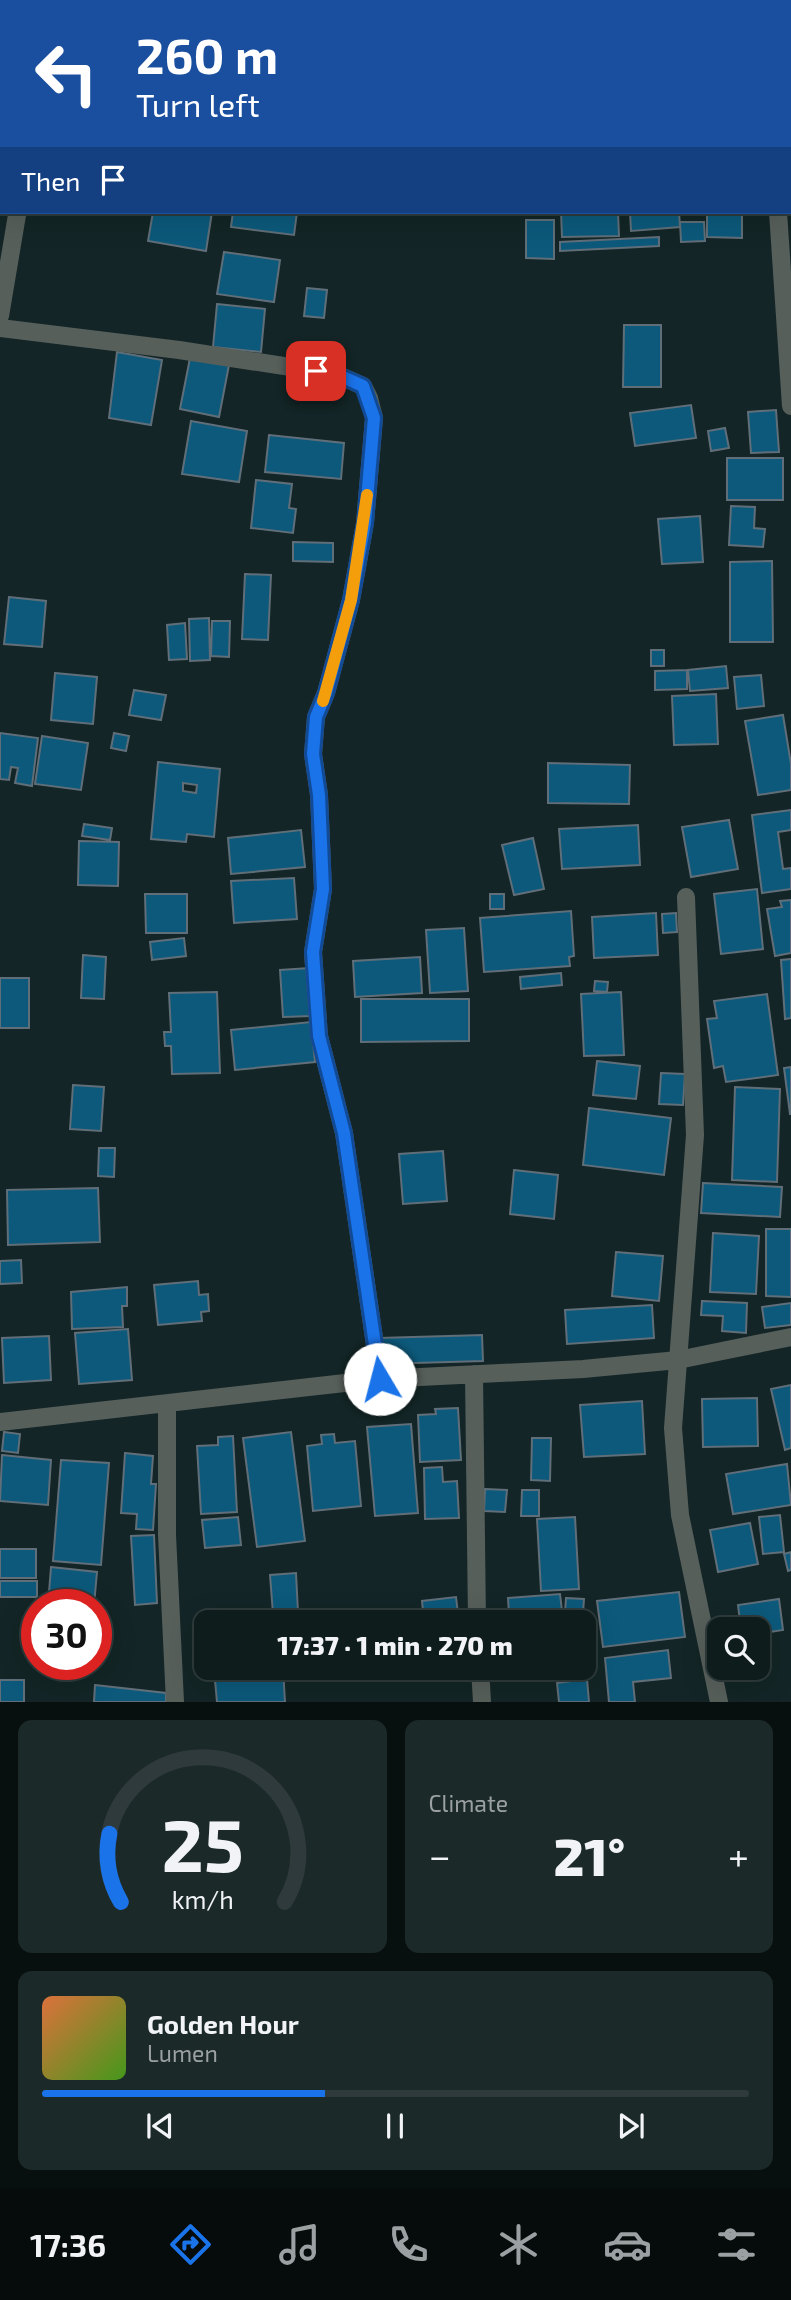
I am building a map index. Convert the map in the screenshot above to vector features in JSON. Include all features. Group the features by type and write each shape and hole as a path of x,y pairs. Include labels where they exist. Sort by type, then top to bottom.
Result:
{"street":[{"path":"778,214 791,406"},
{"path":"0,316 17,215"},
{"path":"0,328 179,350 336,374 363,386 369,398 374,418 365,523 351,600 326,693 316,717 313,754 319,795 323,889 313,952 319,1036 344,1133 380,1379"},
{"path":"686,897 695,1135 673,1428 680,1515 719,1702"},
{"path":"0,1422 380,1379 678,1360 791,1337"},
{"path":"474,1374 477,1610"},
{"path":"167,1404 167,1535 175,1702"},
{"path":"481,1680 482,1702"}],"building":[{"path":"153,214 212,214 206,251 148,241"},
{"path":"233,214 297,214 294,235 231,227"},
{"path":"561,214 618,214 619,236 562,237"},
{"path":"630,214 679,214 680,227 631,231"},
{"path":"707,214 742,214 742,238 707,237"},
{"path":"526,220 554,220 554,259 526,258"},
{"path":"680,222 704,222 705,241 681,242"},
{"path":"659,237 659,246 560,251 560,242"},
{"path":"224,252 280,260 274,302 217,294"},
{"path":"307,288 327,290 324,318 304,316"},
{"path":"217,304 265,309 261,352 213,347"},
{"path":"624,325 661,325 661,387 623,387"},
{"path":"117,352 162,360 151,425 109,418"},
{"path":"190,358 229,365 219,417 180,409"},
{"path":"691,405 696,438 635,446 630,413"},
{"path":"776,410 779,452 751,453 748,412"},
{"path":"191,421 247,431 239,482 182,474"},
{"path":"725,428 729,448 711,451 708,431"},
{"path":"269,435 344,443 341,479 265,472"},
{"path":"727,458 783,458 783,500 727,500"},
{"path":"256,480 292,484 289,508 296,509 293,533 251,528"},
{"path":"731,506 755,507 754,528 765,529 763,547 729,545"},
{"path":"700,516 703,562 662,564 658,519"},
{"path":"293,542 333,543 333,562 293,561"},
{"path":"772,561 773,642 730,642 730,562"},
{"path":"245,574 271,575 268,640 242,639"},
{"path":"9,597 46,601 42,647 4,644"},
{"path":"209,618 210,660 190,661 189,619"},
{"path":"212,621 230,621 229,657 211,656"},
{"path":"185,623 187,659 169,660 167,625"},
{"path":"651,650 664,650 664,666 651,666"},
{"path":"726,666 728,688 690,691 688,670"},
{"path":"687,670 687,689 655,690 655,671"},
{"path":"55,673 97,677 93,724 51,720"},
{"path":"761,675 764,706 737,709 734,677"},
{"path":"134,690 166,695 161,720 129,715"},
{"path":"716,694 718,744 674,745 672,696"},
{"path":"783,715 791,764 791,790 758,795 745,721"},
{"path":"0,733 38,738 32,786 15,783 18,768 11,767 9,780 0,779"},
{"path":"114,733 129,736 126,751 111,748"},
{"path":"42,736 88,743 81,790 35,784"},
{"path":"158,762 220,769 214,837 187,834 186,842 151,839","holes":["183,783 197,785 196,793 183,791"]},
{"path":"548,763 630,765 629,804 548,803"},
{"path":"791,810 791,830 778,832 783,869 791,868 791,889 762,893 752,815"},
{"path":"729,820 738,869 691,877 682,827"},
{"path":"84,824 112,828 110,840 82,836"},
{"path":"638,825 640,865 562,869 559,829"},
{"path":"301,830 305,867 231,874 228,838"},
{"path":"533,838 544,889 514,895 502,845"},
{"path":"79,841 119,842 118,886 78,885"},
{"path":"294,878 297,919 234,923 231,881"},
{"path":"757,889 763,949 721,954 714,894"},
{"path":"145,894 187,894 187,933 146,933"},
{"path":"490,894 504,894 504,909 490,909"},
{"path":"791,900 791,953 775,956 767,909 782,907 780,901"},
{"path":"571,911 574,956 569,957 570,966 484,972 480,918"},
{"path":"656,913 658,955 594,958 592,917"},
{"path":"676,913 677,932 663,933 662,914"},
{"path":"464,928 468,991 430,993 426,930"},
{"path":"184,938 186,956 152,960 150,942"},
{"path":"83,955 106,957 104,999 81,998"},
{"path":"420,957 422,993 355,997 353,961"},
{"path":"791,959 791,1018 785,1019 781,960"},
{"path":"309,968 312,1016 283,1017 280,970"},
{"path":"561,973 562,985 521,989 520,977"},
{"path":"0,978 29,978 29,1028 0,1028"},
{"path":"595,981 608,982 607,992 594,991"},
{"path":"217,992 220,1073 172,1074 171,1046 165,1046 164,1032 171,1032 169,993"},
{"path":"621,992 624,1055 584,1056 581,994"},
{"path":"767,994 778,1075 726,1082 723,1066 714,1068 707,1019 717,1018 714,1001"},
{"path":"361,999 469,999 469,1041 361,1042"},
{"path":"311,1022 315,1062 235,1070 231,1030"},
{"path":"597,1061 640,1066 636,1099 593,1095"},
{"path":"791,1067 791,1114 790,1114 784,1068"},
{"path":"661,1073 685,1074 683,1105 659,1104"},
{"path":"73,1085 104,1087 101,1131 70,1129"},
{"path":"735,1087 780,1089 777,1182 732,1180"},
{"path":"589,1108 671,1118 664,1175 583,1165"},
{"path":"99,1148 115,1148 114,1177 98,1176"},
{"path":"443,1151 447,1201 403,1204 399,1154"},
{"path":"514,1170 558,1175 554,1219 510,1214"},
{"path":"703,1183 782,1187 780,1217 701,1213"},
{"path":"98,1188 100,1242 8,1245 7,1190"},
{"path":"766,1229 791,1229 791,1297 766,1296"},
{"path":"713,1233 759,1236 756,1294 710,1292"},
{"path":"616,1252 663,1256 659,1301 612,1296"},
{"path":"21,1260 22,1283 0,1284 0,1261"},
{"path":"198,1281 199,1295 208,1294 209,1311 201,1312 202,1321 158,1325 154,1285"},
{"path":"127,1287 127,1306 122,1306 123,1327 72,1329 71,1292"},
{"path":"702,1301 747,1303 746,1333 722,1331 723,1316 701,1315"},
{"path":"791,1303 791,1325 765,1328 762,1307"},
{"path":"652,1305 654,1338 567,1344 565,1310"},
{"path":"128,1329 132,1380 79,1384 75,1333"},
{"path":"482,1335 483,1361 380,1364 379,1338"},
{"path":"49,1336 51,1380 4,1383 2,1338"},
{"path":"791,1385 791,1448 785,1450 771,1389"},
{"path":"757,1398 758,1446 703,1447 702,1399"},
{"path":"642,1401 645,1454 584,1457 580,1405"},
{"path":"458,1408 461,1460 420,1462 418,1415 436,1414 435,1409"},
{"path":"411,1424 418,1513 375,1516 367,1427"},
{"path":"4,1432 20,1434 18,1453 2,1451"},
{"path":"291,1432 305,1541 257,1547 243,1438"},
{"path":"334,1434 335,1443 355,1441 361,1506 313,1511 307,1446 322,1444 321,1435"},
{"path":"233,1436 237,1512 201,1514 197,1446 218,1445 218,1437"},
{"path":"532,1438 551,1438 550,1481 531,1480"},
{"path":"125,1453 153,1456 151,1484 156,1484 153,1530 136,1529 137,1514 121,1513"},
{"path":"2,1455 51,1460 48,1505 0,1501"},
{"path":"61,1460 109,1463 101,1565 53,1561"},
{"path":"787,1464 791,1505 733,1514 726,1474"},
{"path":"442,1467 443,1482 457,1481 459,1518 425,1519 424,1468"},
{"path":"485,1489 507,1490 505,1512 484,1511"},
{"path":"522,1490 539,1490 539,1516 521,1516"},
{"path":"780,1515 784,1552 763,1554 759,1517"},
{"path":"238,1517 241,1545 205,1548 202,1520"},
{"path":"575,1517 579,1589 541,1591 537,1519"},
{"path":"750,1523 758,1564 718,1572 710,1530"},
{"path":"154,1535 157,1603 135,1605 131,1536"},
{"path":"0,1549 36,1549 36,1578 0,1578"},
{"path":"791,1552 791,1570 788,1571 784,1554"},
{"path":"51,1567 97,1572 95,1589 49,1589"},
{"path":"296,1573 298,1610 273,1610 270,1575"},
{"path":"0,1581 37,1581 37,1589 21,1589 21,1597 0,1597"},
{"path":"679,1592 685,1637 603,1647 597,1601"},
{"path":"560,1594 562,1610 509,1610 508,1598"},
{"path":"456,1597 458,1610 423,1610 422,1601"},
{"path":"566,1598 584,1599 583,1610 565,1610"},
{"path":"779,1599 783,1630 770,1632 770,1617 740,1617 738,1605"},
{"path":"668,1650 671,1678 633,1682 635,1702 609,1702 605,1658"},
{"path":"0,1680 24,1680 24,1702 0,1702"},
{"path":"215,1680 284,1680 285,1702 217,1702"},
{"path":"587,1680 589,1702 559,1702 557,1683"},
{"path":"95,1685 166,1693 166,1702 94,1702"}],"slow traffic":[{"path":"323,701 351,600 365,523 367,495"}],"route":[{"path":"316,371 336,374 363,386 374,418 365,523 351,600 326,693 316,717 313,754 319,795 323,889 313,952 319,1036 344,1133 380,1379"}]}
